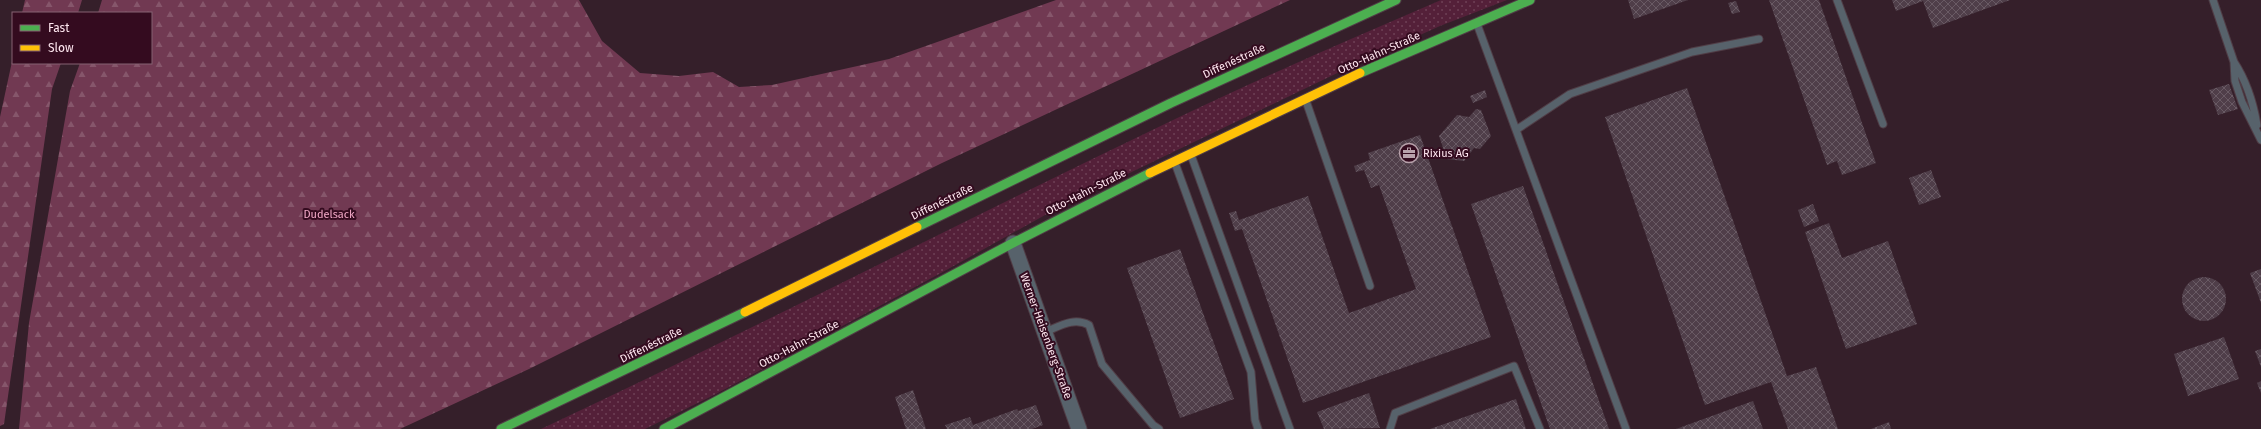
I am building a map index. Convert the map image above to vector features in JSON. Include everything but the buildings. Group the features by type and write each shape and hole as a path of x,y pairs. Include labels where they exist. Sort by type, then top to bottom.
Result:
{"main road":[{"name":"Diffenéstraße","path":"501,429 610,378 1091,142 1396,0"},
{"name":"Otto-Hahn-Straße","path":"664,429 1013,243 1190,153 1305,99 1477,22 1530,0"}],"street":[{"name":"Werner-Heisenberg-Straße","path":"1013,243 1079,429"}],"lane":[{"path":"1837,0 1883,124"},
{"path":"2213,0 2234,62 2244,78 2252,100 2261,140"},
{"path":"1477,22 1626,429"},
{"path":"1516,130 1570,94 1692,52 1759,38"},
{"path":"2234,62 2235,81 2242,102 2258,131"},
{"path":"1305,99 1370,286"},
{"path":"1190,153 1290,429"},
{"path":"1174,161 1251,372 1255,420 1258,429"},
{"path":"1045,332 1072,321 1080,320 1089,325 1102,364 1153,425 1159,429"},
{"path":"1390,429 1395,413 1514,366 1540,429"}],"shaded area":[{"path":"1441,0 1507,0 1440,26 1356,64 1063,205 941,273 714,395 645,429 541,429 1204,105"}],"green space":[{"path":"25,0 82,0 78,12 22,12"},
{"name":"Dudelsack","path":"102,0 579,0 602,41 640,73 679,76 713,72 739,87 772,85 889,59 1056,0 1290,0 942,163 529,369 400,429 19,429 29,323 70,91 80,64 152,64 152,12 98,12"},
{"path":"12,62 12,64 61,64 52,89 4,424 0,426 0,117"}],"traffic: fast":[{"path":"917,227 1171,103 1396,0"},
{"path":"1360,73 1530,0"},
{"path":"664,429 1011,244 1150,173"},
{"path":"501,429 745,312"}],"traffic: slow":[{"path":"1150,173 1360,73"},
{"path":"745,312 917,227"}],"place":[{"name":"Rixius AG","path":"1409,153"}]}
